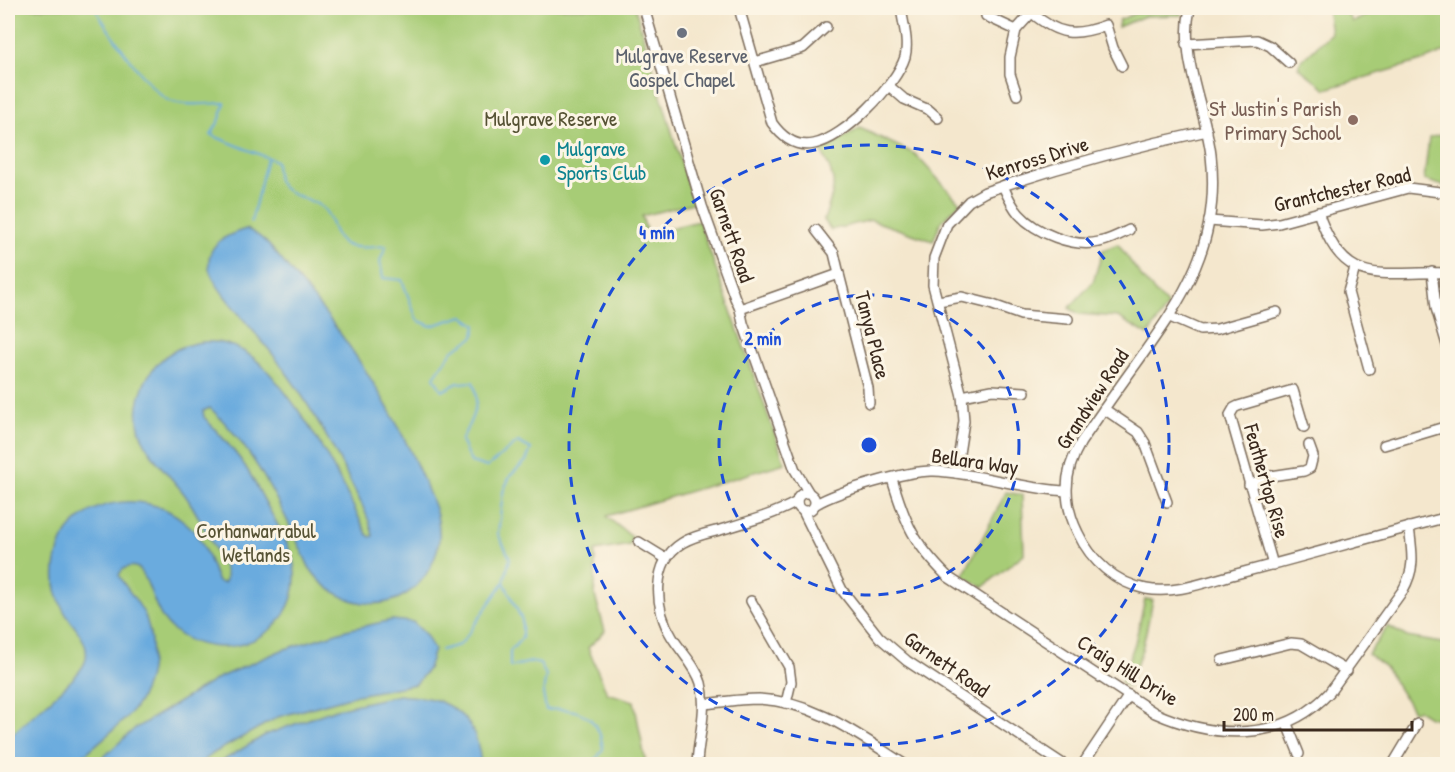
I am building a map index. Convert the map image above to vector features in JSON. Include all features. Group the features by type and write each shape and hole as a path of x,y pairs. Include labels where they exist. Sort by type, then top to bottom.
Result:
{"street":[{"name":"Garnett Road","path":"644,8 702,206 740,309 818,538 842,590 867,624 907,661 1063,765"},
{"path":"739,8 772,123 780,134 798,144 813,145 857,120 889,86 901,68 906,54 901,8"},
{"name":"Grandview Road","path":"1190,8 1186,44 1207,134 1213,177 1209,221 1195,269 1184,295 1076,450 1066,488 1067,507 1071,519 1090,555 1110,573 1132,585 1163,591 1180,589 1272,565 1448,516"},
{"path":"1017,95 1010,74 1010,57 1016,30 1034,10 1048,26 1067,32 1077,34 1106,26 1122,66"},
{"path":"986,16 1016,30"},
{"path":"755,62 803,48 826,27"},
{"path":"1186,44 1257,40 1270,46 1289,63"},
{"path":"889,86 904,99 929,110 938,118"},
{"name":"Kenross Drive","path":"956,473 964,421 962,396 933,285 934,258 947,224 969,201 1002,186 1149,143 1207,134"},
{"path":"1002,186 1018,213 1056,238 1068,242 1098,243 1129,230"},
{"name":"Grantchester Road","path":"1209,221 1262,225 1280,223 1408,188 1448,193"},
{"path":"1318,212 1326,236 1338,255 1355,268 1374,273 1448,273"},
{"path":"816,230 834,253 840,274"},
{"path":"1355,268 1348,292 1369,369"},
{"path":"1432,272 1436,308 1447,345"},
{"name":"Tanya Place","path":"740,309 840,274 868,388 869,403"},
{"path":"938,301 962,297 1021,315 1068,319"},
{"path":"1170,317 1200,330 1217,329 1277,312"},
{"path":"962,396 992,390 1025,392"},
{"name":"Feathertop Rise","path":"1272,565 1230,420 1234,408 1293,390 1304,427"},
{"path":"1104,409 1138,432 1145,443 1167,502"},
{"path":"1384,445 1448,426"},
{"path":"1249,485 1271,476 1310,468 1313,456 1309,445"},
{"name":"Bellara Way","path":"665,558 675,547 693,537 918,471 956,473 1032,488 1066,488"},
{"name":"Craig Hill Drive","path":"892,478 907,526 929,558 948,577 1155,713 1170,720 1228,732 1260,731 1287,724 1314,708 1329,693 1347,671 1410,579 1413,555 1408,527"},
{"path":"639,542 665,558 659,577 660,603 670,635 701,683 704,704 697,765"},
{"path":"751,601 789,667 791,682 786,703"},
{"path":"1222,660 1291,643 1301,644 1347,671"},
{"path":"1083,765 1129,695"},
{"path":"704,704 759,699 786,703 836,720 904,765"},
{"path":"1287,724 1299,754"},
{"path":"1393,765 1417,724"}],"green space":[{"path":"8,8 635,8 693,203 642,216 647,234 699,221 785,463 607,516 632,537 630,545 595,551 595,596 605,631 588,648 607,693 634,701 646,764 8,764"},
{"path":"1327,8 1343,8 1353,22 1383,8 1447,8 1447,51 1425,60 1326,89 1298,67 1301,61 1331,33"},
{"path":"1182,9 1181,15 1145,16 1118,27 1119,20 1144,10"},
{"path":"860,128 915,154 960,203 941,222 933,241 871,220 831,230 824,220 833,192 833,178 821,150"},
{"path":"1448,133 1447,187 1424,180 1429,138"},
{"path":"1118,244 1143,279 1168,306 1148,335 1118,317 1079,314 1069,308 1093,282 1103,250"},
{"path":"1006,492 1022,495 1024,554 983,587 963,576"},
{"path":"1145,599 1153,600 1142,650 1128,687 1121,682 1135,643"},
{"path":"1388,626 1407,637 1447,644 1447,720 1429,717 1418,710 1413,711 1385,667 1368,654"}],"water":[{"path":"246,229 259,236 270,246 309,293 347,343 381,396 410,451 436,511 439,536 433,562 419,583 405,595 388,602 371,604 354,601 337,594 309,567 279,504 255,462 210,408 203,411 204,417 236,453 249,472 290,552 295,573 293,595 284,614 270,629 253,640 233,646 213,647 192,641 167,624 138,568 125,568 119,575 146,618 151,644 147,684 135,708 74,764 8,764 8,739 62,690 85,662 86,647 60,603 55,579 56,561 63,540 74,524 90,512 108,504 128,502 148,504 168,511 185,522 196,535 218,582 224,583 226,580 223,566 194,508 152,455 140,432 138,406 143,387 152,370 173,351 198,343 221,343 236,347 261,364 285,392 309,426 367,534 370,537 373,536 358,497 316,418 285,371 227,299 212,276 209,260 214,247 231,234"},
{"path":"392,620 413,622 426,635 434,650 428,669 416,684 357,695 278,717 199,764 96,764 134,729 220,677 282,650 346,630"},
{"path":"399,695 436,700 459,713 466,719 475,735 481,764 217,764 265,735 336,709"}],"waterway":[{"path":"95,8 141,74 162,96 170,101 183,104 225,103 220,119 211,135 276,161 281,186 292,194 324,209 343,243 367,248 386,246 380,261 383,278 402,280 417,320 431,326 463,316 476,325 474,337 453,350 434,377 442,391 458,383 473,382 476,405 461,441 471,462 487,467 518,442 531,449 526,461 510,476 503,492 498,534 510,558 504,582 522,620 522,638 510,651 510,667 531,662 540,664 546,675 543,693 546,710 576,711 594,723 600,734 603,749 593,764"},
{"path":"251,222 267,158"},
{"path":"441,650 459,645 464,640 504,582"}],"place":[{"name":"Mulgrave Reserve Gospel Chapel","path":"682,33"},
{"name":"St Justin's Parish Primary School","path":"1353,120"},
{"name":"Mulgrave Sports Club","path":"545,160"}],"park label":[{"name":"Mulgrave Reserve","path":"551,118"},
{"name":"Corhanwarrabul Wetlands","path":"256,542"}]}
